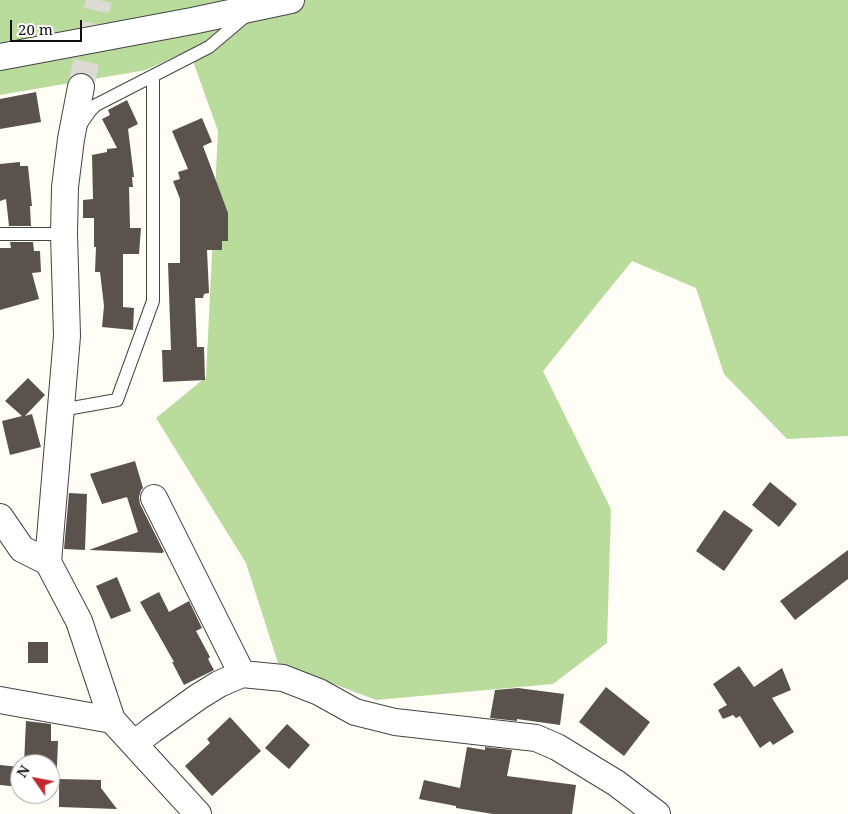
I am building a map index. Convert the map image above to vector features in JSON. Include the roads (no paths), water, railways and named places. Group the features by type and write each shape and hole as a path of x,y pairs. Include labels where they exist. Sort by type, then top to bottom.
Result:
{"street":[{"path":"0,57 183,23 291,0"},
{"path":"81,87 71,139 65,187 64,234 67,336 48,562 79,621 112,720 198,814"},
{"path":"154,498 242,674"},
{"path":"0,517 22,549 48,562"},
{"path":"134,744 219,684 242,674 283,678 319,692 355,712 395,722 536,738 558,747 616,783 657,814"},
{"path":"0,700 112,720"}],"lane":[{"path":"71,139 96,105 209,47 256,7"},
{"path":"61,410 117,400 154,301 153,77"},
{"path":"0,234 64,234"}],"tunnel":[{"path":"81,87 99,0"}]}
